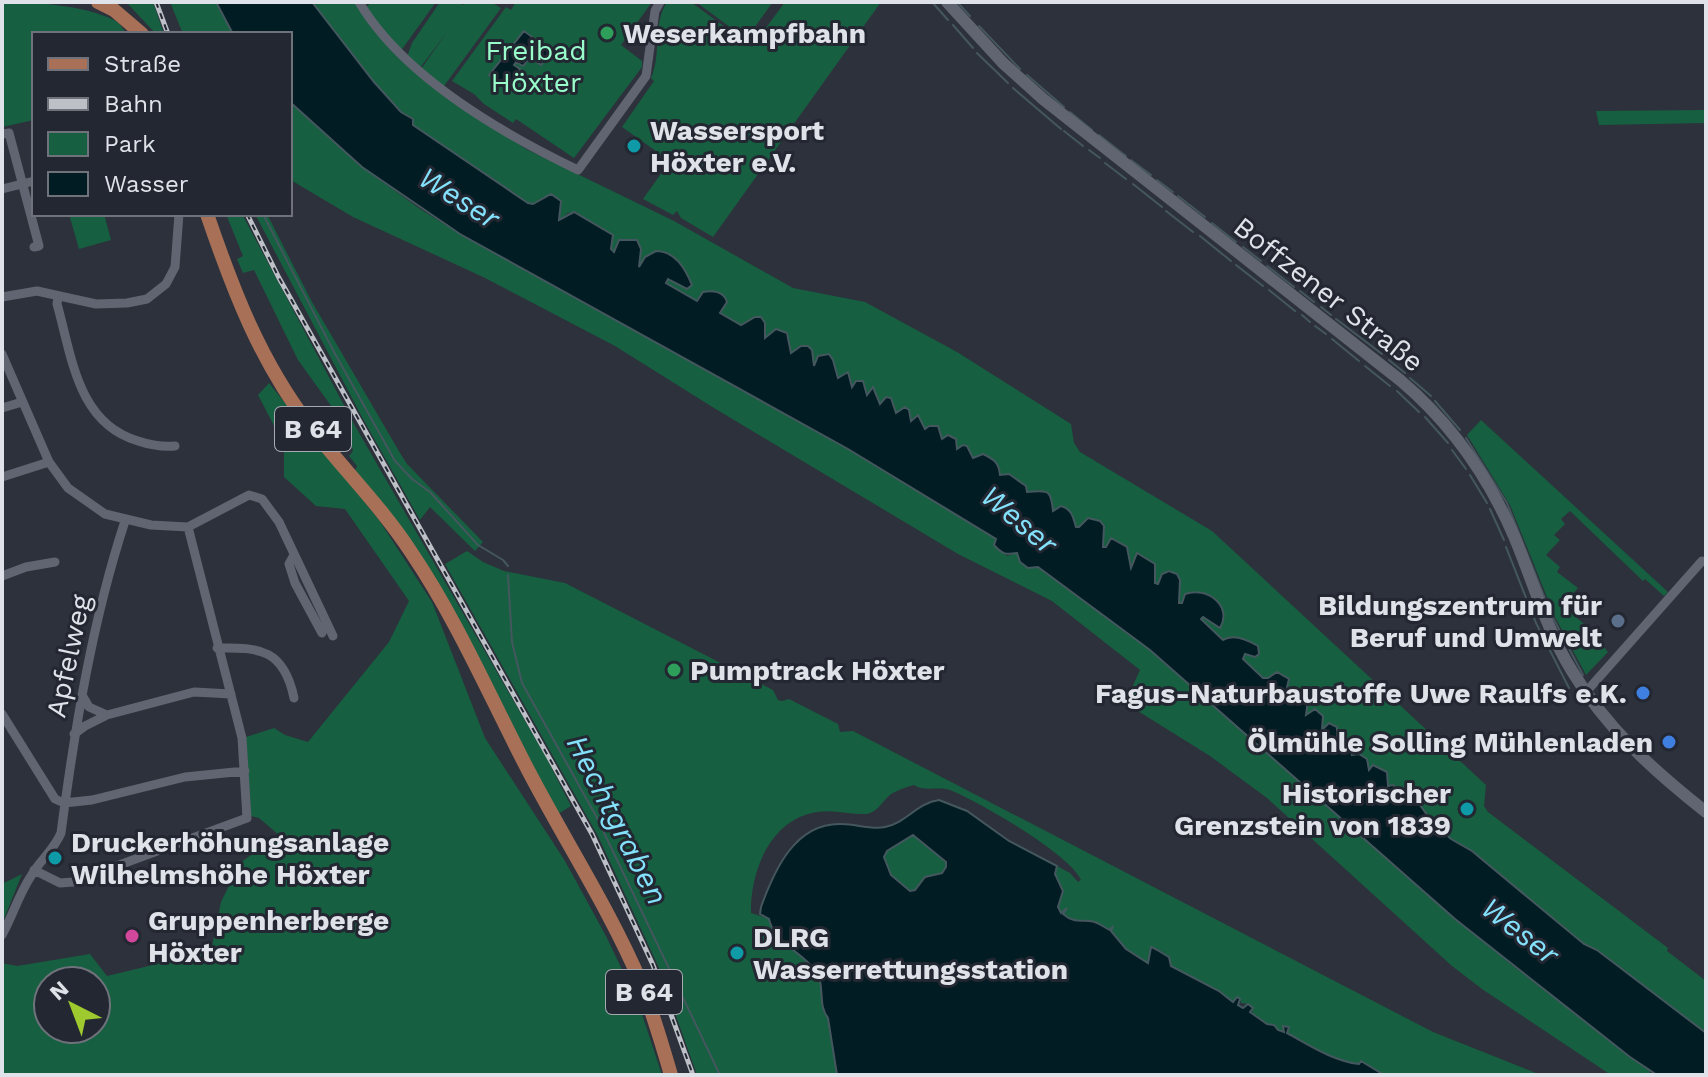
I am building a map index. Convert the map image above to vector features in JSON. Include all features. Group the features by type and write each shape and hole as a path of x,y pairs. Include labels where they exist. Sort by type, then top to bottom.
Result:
{"main road":[{"path":"98,2 140,32"},
{"name":"B 64","path":"208,216 232,287 267,361 308,424 397,531 427,576 455,627 629,958 651,1011 671,1075"}],"street":[{"path":"116,2 130,22"},
{"path":"359,2 392,47 422,73 527,146 578,170 646,76 655,11 660,2"},
{"name":"Boffzener Straße","path":"947,2 1003,63 1043,99 1402,381 1439,417 1477,465 1497,501 1550,628 1588,694 1636,754 1706,812"},
{"path":"2,134 9,133 39,246 34,247"},
{"path":"2,189 32,181"},
{"path":"2,297 37,291 96,304 147,299 166,284 175,267 179,216"},
{"path":"58,297 57,304 69,349 82,392 91,408 120,435 145,443 175,446"},
{"path":"2,354 49,462 79,498 105,514 125,521 188,527 249,495 256,496 279,522 333,636"},
{"path":"2,408 22,402"},
{"path":"2,477 49,462"},
{"name":"Apfelweg","path":"2,935 34,870 56,845 61,833 82,695 109,569 125,521"},
{"path":"34,870 60,883 73,882 239,824 247,818 242,738 188,527"},
{"path":"294,555 289,564 295,583 322,633"},
{"path":"1588,694 1702,561"},
{"path":"2,576 26,567 55,562"},
{"path":"217,648 243,648 272,655 285,671 294,698"},
{"path":"74,734 107,715 194,692 231,694"},
{"path":"82,695 89,707 107,715"},
{"path":"2,714 55,799 64,803 92,800 185,777 245,771"}],"green space":[{"path":"2,2 74,8 102,15 121,26 126,32 32,32 32,120 2,127"},
{"path":"126,2 153,2 163,32 154,32"},
{"path":"170,2 216,2 232,32 182,32"},
{"path":"312,2 356,2 376,32 399,58 441,92 526,149 674,221 793,288 865,302 957,352 1071,424 1074,443 1080,452 1212,531 1486,785 1484,806 1488,812 1668,948 1667,951 1706,981 1706,1033 1597,950 1584,944 1472,851 1451,839 1433,823 1417,801 1406,800 1394,785 1388,786 1386,772 1373,765 1369,770 1367,759 1359,754 1352,755 1349,744 1343,740 1337,743 1337,727 1329,723 1323,730 1323,716 1315,709 1306,715 1308,701 1304,693 1295,689 1285,695 1289,679 1277,672 1263,678 1243,659 1245,654 1256,657 1259,654 1258,646 1237,637 1224,640 1201,619 1203,616 1219,627 1223,612 1216,600 1193,592 1185,594 1179,604 1180,580 1177,574 1169,571 1162,574 1158,585 1155,583 1155,564 1137,553 1132,568 1127,547 1111,538 1103,547 1104,526 1100,521 1088,518 1075,527 1068,509 1061,506 1053,511 1048,495 1038,490 1030,494 1026,486 1009,474 1000,476 997,465 990,458 982,454 973,458 966,446 957,450 956,439 948,435 942,439 938,426 925,429 918,415 911,422 909,410 905,407 895,413 891,398 886,397 880,404 873,387 867,396 863,381 857,381 853,387 848,372 838,378 829,355 818,356 814,366 812,350 808,346 801,346 791,353 787,334 775,329 765,338 765,323 761,317 742,325 720,313 727,302 720,293 703,292 697,301 666,283 668,279 687,289 692,285 683,267 669,254 656,251 645,257 641,267 638,267 641,249 637,240 619,240 614,252 611,249 613,235 574,212 559,220 561,201 551,194 533,204 528,203 413,125 413,118 402,112 374,82"},
{"path":"372,2 436,2 400,52 365,8"},
{"path":"440,2 463,5 466,2 491,2 501,8 444,86 421,69 447,32 420,68 407,57 412,43"},
{"name":"Freibad Höxter","path":"516,2 652,2 621,45 642,61 642,67 574,158 516,119 513,123 452,81 506,7 511,10"},
{"path":"667,2 691,2 752,47 785,2 881,2 713,237 681,218 677,211 673,215 643,199 670,161 622,127 654,81 651,78 660,20"},
{"path":"696,2 773,2 746,39"},
{"path":"292,104 362,167 460,234 848,448 975,524 996,539 1007,556 1017,553 1028,568 1038,567 1150,650 1402,873 1508,962 1650,1071 1649,1075 1611,1075 1452,966 1267,798 1210,756 1125,703 1140,670 1052,601 958,554 615,346 483,277 353,217 294,182"},
{"path":"1706,110 1706,123 1599,125 1596,111"},
{"path":"70,216 105,216 111,240 79,249"},
{"path":"227,216 243,216 354,424 547,759 571,806 558,814 478,658 355,471 357,466 349,456 353,451 347,428 298,360 254,270 243,273 237,259 243,256"},
{"path":"256,216 268,216 312,302 407,464 483,542 475,551 430,507 420,520"},
{"path":"269,383 379,520 432,602 485,738 565,861 606,936 639,1005 662,1075 2,1075 2,963 17,966 90,954 98,965 32,965 32,1045 112,1045 112,975 211,951 221,902 240,863 279,835 259,818 251,816 246,737 274,728 308,742 389,642 409,601 345,509 316,506 284,477 284,445 258,395"},
{"path":"1481,420 1668,592 1664,596 1645,579 1643,581 1570,511 1561,519 1565,524 1554,535 1560,540 1546,555 1560,567 1557,572 1578,588 1563,605 1608,652 1586,675 1555,617 1510,505 1467,435"},
{"path":"467,551 504,571 565,583 773,690 778,700 789,699 838,724 840,732 853,731 1433,1032 1541,1075 1384,1075 1361,1061 1359,1064 1340,1060 1322,1052 1287,1033 1289,1028 1283,1026 1284,1032 1273,1028 1240,999 1233,1002 1219,991 1171,966 1167,956 1159,950 1151,947 1148,963 1126,949 1110,930 1063,915 1067,908 1061,913 1058,907 1063,891 1055,874 1057,866 1078,882 1081,880 1060,856 1022,829 963,796 950,790 914,785 891,794 871,813 817,812 787,825 766,850 754,881 751,913 769,919 779,937 815,968 821,981 824,1013 828,1018 837,1075 697,1075 659,968 598,836 445,564"},
{"path":"912,835 946,862 946,867 943,873 925,877 915,890 910,891 891,875 884,857 887,851"},
{"path":"22,874 2,924 2,884"}],"water":[{"name":"Weser","path":"216,2 312,2 374,82 401,112 413,119 413,125 528,203 533,204 551,194 561,201 559,220 574,212 613,235 611,249 614,252 619,240 637,240 641,249 639,267 645,257 656,251 669,254 683,267 692,285 687,289 668,279 666,283 697,301 703,292 720,293 727,302 720,313 741,325 761,317 765,323 765,338 776,329 787,333 791,353 801,346 808,346 812,350 814,366 818,356 829,354 838,378 848,372 852,387 856,381 863,381 867,395 873,387 880,404 886,397 891,398 896,413 905,407 909,410 911,421 918,415 925,429 938,426 942,439 948,435 956,439 957,449 967,446 973,458 983,454 990,458 997,464 1000,475 1009,474 1026,486 1027,492 1046,492 1051,498 1053,511 1061,506 1068,509 1076,527 1088,518 1100,521 1104,526 1103,547 1111,538 1127,547 1131,568 1137,553 1155,564 1155,583 1158,584 1162,574 1169,571 1177,574 1180,580 1179,603 1182,603 1185,594 1209,595 1220,605 1223,620 1220,628 1203,617 1201,619 1223,640 1236,637 1258,646 1259,654 1255,657 1245,654 1243,659 1263,678 1277,672 1289,679 1285,696 1295,689 1303,693 1307,703 1306,715 1315,709 1323,716 1322,730 1329,723 1337,727 1337,743 1342,740 1349,744 1352,755 1359,754 1367,759 1369,770 1373,765 1387,772 1388,786 1393,785 1405,799 1417,801 1433,823 1451,839 1472,851 1584,944 1597,950 1706,1033 1706,1075 1657,1075 1630,1057 1455,919 1150,650 1038,567 1028,568 1020,562 1017,553 1002,552 994,545 996,539 848,449 460,234 362,167 292,104 292,32 232,32"},
{"path":"524,31 551,51 541,65 530,57 523,66 516,62 514,65 520,69 507,88 489,75"},
{"path":"939,800 967,811 1009,841 1057,866 1055,874 1063,891 1058,907 1061,913 1067,908 1063,914 1068,918 1093,921 1110,930 1113,926 1111,931 1126,949 1148,963 1151,947 1169,957 1171,966 1219,991 1233,1002 1237,997 1240,999 1238,1005 1243,1008 1248,1004 1253,1008 1250,1012 1267,1024 1284,1032 1283,1026 1289,1027 1287,1033 1322,1052 1340,1060 1359,1064 1361,1061 1384,1075 837,1075 818,976 809,963 776,934 769,919 760,914 761,907 780,864 799,840 811,831 842,824 885,827","holes":["913,835 946,862 942,873 925,877 915,890 910,891 891,875 884,857 887,851"]}],"waterway":[{"path":"932,2 948,20"},
{"path":"957,2 970,16"},
{"path":"953,25 973,48"},
{"path":"979,26 1020,69"},
{"path":"977,53 1008,83"},
{"path":"1027,75 1064,107"},
{"path":"1013,88 1061,129"},
{"path":"1070,112 1092,130"},
{"path":"1064,131 1083,146"},
{"path":"1099,135 1126,156"},
{"path":"1089,150 1100,158"},
{"path":"1131,160 1151,175"},
{"path":"1105,163 1126,179"},
{"path":"1157,180 1173,192"},
{"path":"1133,184 1162,207"},
{"path":"1178,196 1205,217"},
{"path":"1166,211 1193,232"},
{"name":"Hechtgraben","path":"264,216 334,352 395,461 430,492 478,545 508,566"},
{"path":"1212,223 1236,242"},
{"path":"1200,236 1231,261"},
{"path":"1243,247 1261,261"},
{"path":"1236,265 1263,286"},
{"path":"1267,266 1294,287"},
{"path":"1269,290 1295,311"},
{"path":"1300,291 1314,302"},
{"path":"1321,307 1331,315"},
{"path":"1302,315 1310,322"},
{"path":"1336,319 1382,354"},
{"path":"1315,326 1326,334"},
{"path":"1332,339 1359,361"},
{"path":"1389,360 1405,373"},
{"path":"1365,366 1390,386"},
{"path":"1410,378 1431,396"},
{"path":"1397,391 1419,412"},
{"path":"1435,401 1460,430"},
{"path":"1425,417 1448,443"},
{"path":"1466,438 1507,503 1552,616 1583,675"},
{"path":"1452,450 1466,469"},
{"path":"1470,475 1487,503"},
{"path":"1490,509 1504,540"},
{"path":"1506,547 1536,623 1569,688"},
{"name":"Hechtgraben","path":"508,575 512,642 522,683 596,816 720,1075"}],"railway":[{"path":"156,2 167,32"},
{"path":"248,216 279,278 592,834 653,965 693,1075"}],"place":[{"name":"Weserkampfbahn","path":"607,33"},
{"name":"Wassersport Höxter e.V.","path":"634,146"},
{"name":"Bildungszentrum für Beruf und Umwelt","path":"1618,621"},
{"name":"Pumptrack Höxter","path":"674,670"},
{"name":"Fagus-Naturbaustoffe Uwe Raulfs e.K.","path":"1643,693"},
{"name":"Ölmühle Solling Mühlenladen","path":"1669,742"},
{"name":"Historischer Grenzstein von 1839","path":"1467,809"},
{"name":"Druckerhöhungsanlage Wilhelmshöhe Höxter","path":"55,858"},
{"name":"Gruppenherberge Höxter","path":"132,936"},
{"name":"DLRG Wasserrettungsstation","path":"737,953"}]}
